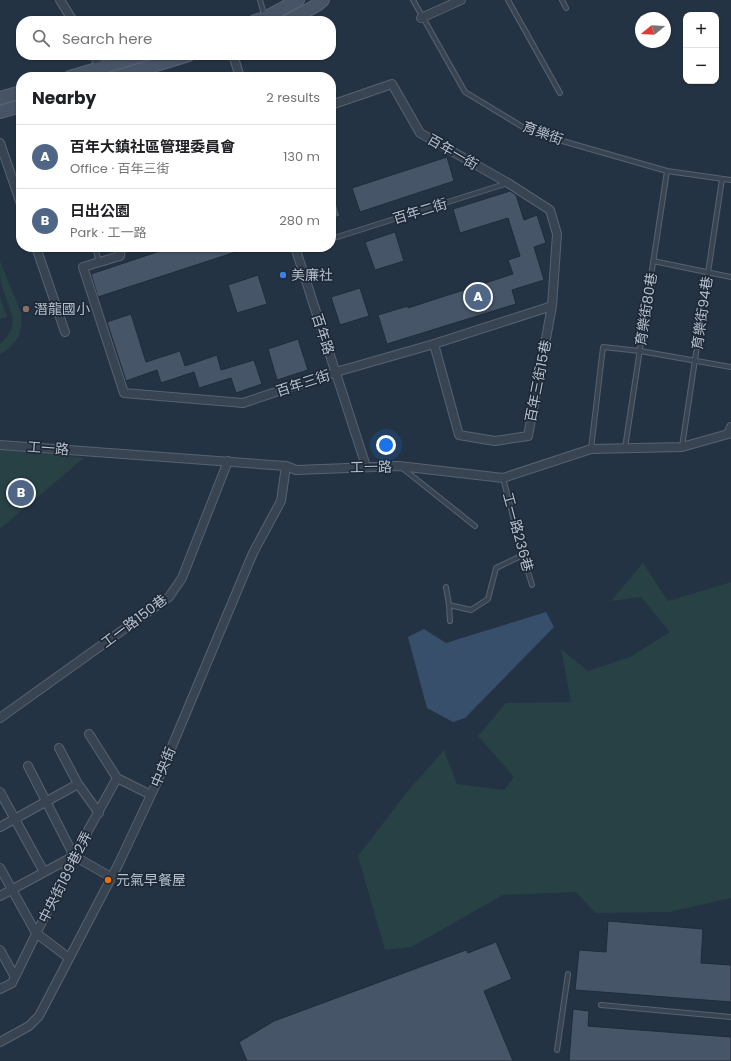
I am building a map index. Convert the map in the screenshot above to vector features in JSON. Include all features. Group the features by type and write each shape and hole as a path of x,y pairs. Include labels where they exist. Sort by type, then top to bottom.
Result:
{"main road":[{"path":"266,16 298,0"},
{"path":"297,16 323,0"},
{"path":"103,72 131,60"},
{"path":"133,72 172,60"},
{"path":"0,98 16,93"},
{"path":"0,112 16,107"}],"street":[{"path":"60,0 70,16"},
{"path":"421,18 462,0"},
{"path":"97,60 103,72"},
{"path":"235,60 238,72"},
{"name":"百年一街","path":"336,102 392,84 420,133 508,183"},
{"path":"0,143 16,189"},
{"path":"508,183 550,210 557,234 552,306"},
{"path":"38,252 65,332"},
{"path":"100,262 120,256 120,252"},
{"name":"百年路","path":"297,252 366,466"},
{"name":"百年三街","path":"100,262 83,267 124,393 243,403 336,372 434,344 552,306"},
{"name":"百年三街15巷","path":"434,344 459,435 495,441 528,436 552,306"},
{"name":"工一路","path":"0,445 286,466 296,470 366,466 399,466 503,478 591,449 682,447 728,434 731,427"},
{"name":"工一路150巷","path":"0,718 169,597 182,578 228,462"},
{"name":"中央街","path":"1,1040 29,1026 39,1016 111,877 151,795 253,553 281,501 286,466"},
{"path":"90,734 117,778 151,795"},
{"path":"59,748 78,784 99,813"},
{"path":"28,766 47,800 74,856 111,877"},
{"name":"中央街189巷2弄","path":"15,977 51,906 74,856 117,778"},
{"path":"0,827 78,784"},
{"path":"0,792 44,872"},
{"path":"0,896 74,856"},
{"path":"0,868 36,933 69,958"},
{"path":"0,950 15,977 12,983 0,989"}],"lane":[{"path":"260,0 260,16"},
{"name":"育樂街","path":"413,0 421,18 465,92 531,132 667,171 731,180"},
{"path":"508,0 560,93"},
{"path":"562,0 566,8"},
{"name":"育樂街80巷","path":"625,448 667,171"},
{"name":"育樂街94巷","path":"682,447 722,179"},
{"name":"百年二街","path":"336,237 508,183"},
{"path":"97,252 100,262"},
{"path":"653,261 731,277"},
{"path":"591,449 603,347 640,351 731,367"},
{"path":"399,466 475,526"},
{"name":"工一路236巷","path":"503,478 532,585"},
{"path":"450,605 471,610 488,599 496,568 523,555"},
{"path":"446,587 450,605 450,621"},
{"path":"557,1050 568,974"},
{"path":"601,1005 731,1017"}],"green space":[{"path":"0,261 21,313 21,326 15,342 0,354 0,344 11,329 12,315 1,283"},
{"path":"0,297 7,317 0,319"},
{"path":"0,448 84,458 0,529"},
{"path":"643,563 668,601 731,582 731,898 669,912 595,913 576,892 503,895 411,947 385,950 358,856 407,792 444,750 457,784 504,790 514,777 478,736 506,703 571,702 561,649 588,671 630,657 670,632 641,597 611,601"}],"water":[{"path":"546,612 554,627 465,718 453,722 427,708 408,637 424,629 446,643"}],"building":[{"path":"447,157 454,181 360,212 352,188"},
{"path":"510,191 516,195 524,220 537,215 546,243 534,247 544,280 512,290 516,304 387,344 378,315 408,306 408,308 513,274 508,260 520,256 508,218 460,233 453,209"},
{"path":"336,203 340,216 336,217"},
{"path":"395,232 404,261 375,270 365,242"},
{"path":"157,252 236,252 98,297 91,274"},
{"path":"258,275 267,304 237,313 228,285"},
{"path":"360,288 369,316 340,325 331,297"},
{"path":"131,314 146,362 180,351 185,366 217,355 221,370 254,360 262,384 236,393 231,378 199,388 194,372 161,383 157,370 126,381 107,322"},
{"path":"298,339 308,370 277,380 268,349"},
{"path":"608,921 703,929 701,963 731,965 731,1002 575,990 579,950 606,952"},
{"path":"496,942 512,979 484,991 513,1061 247,1061 239,1042 274,1021 466,950 468,953"},
{"path":"573,1009 589,1011 588,1026 731,1037 731,1061 569,1061"}],"place":[{"name":"美廉社","path":"283,275"},
{"name":"百年大鎮社區管理委員會","path":"478,297"},
{"name":"潛龍國小","path":"26,309"},
{"name":"日出公園","path":"21,493"},
{"name":"元氣早餐屋","path":"108,880"}]}
